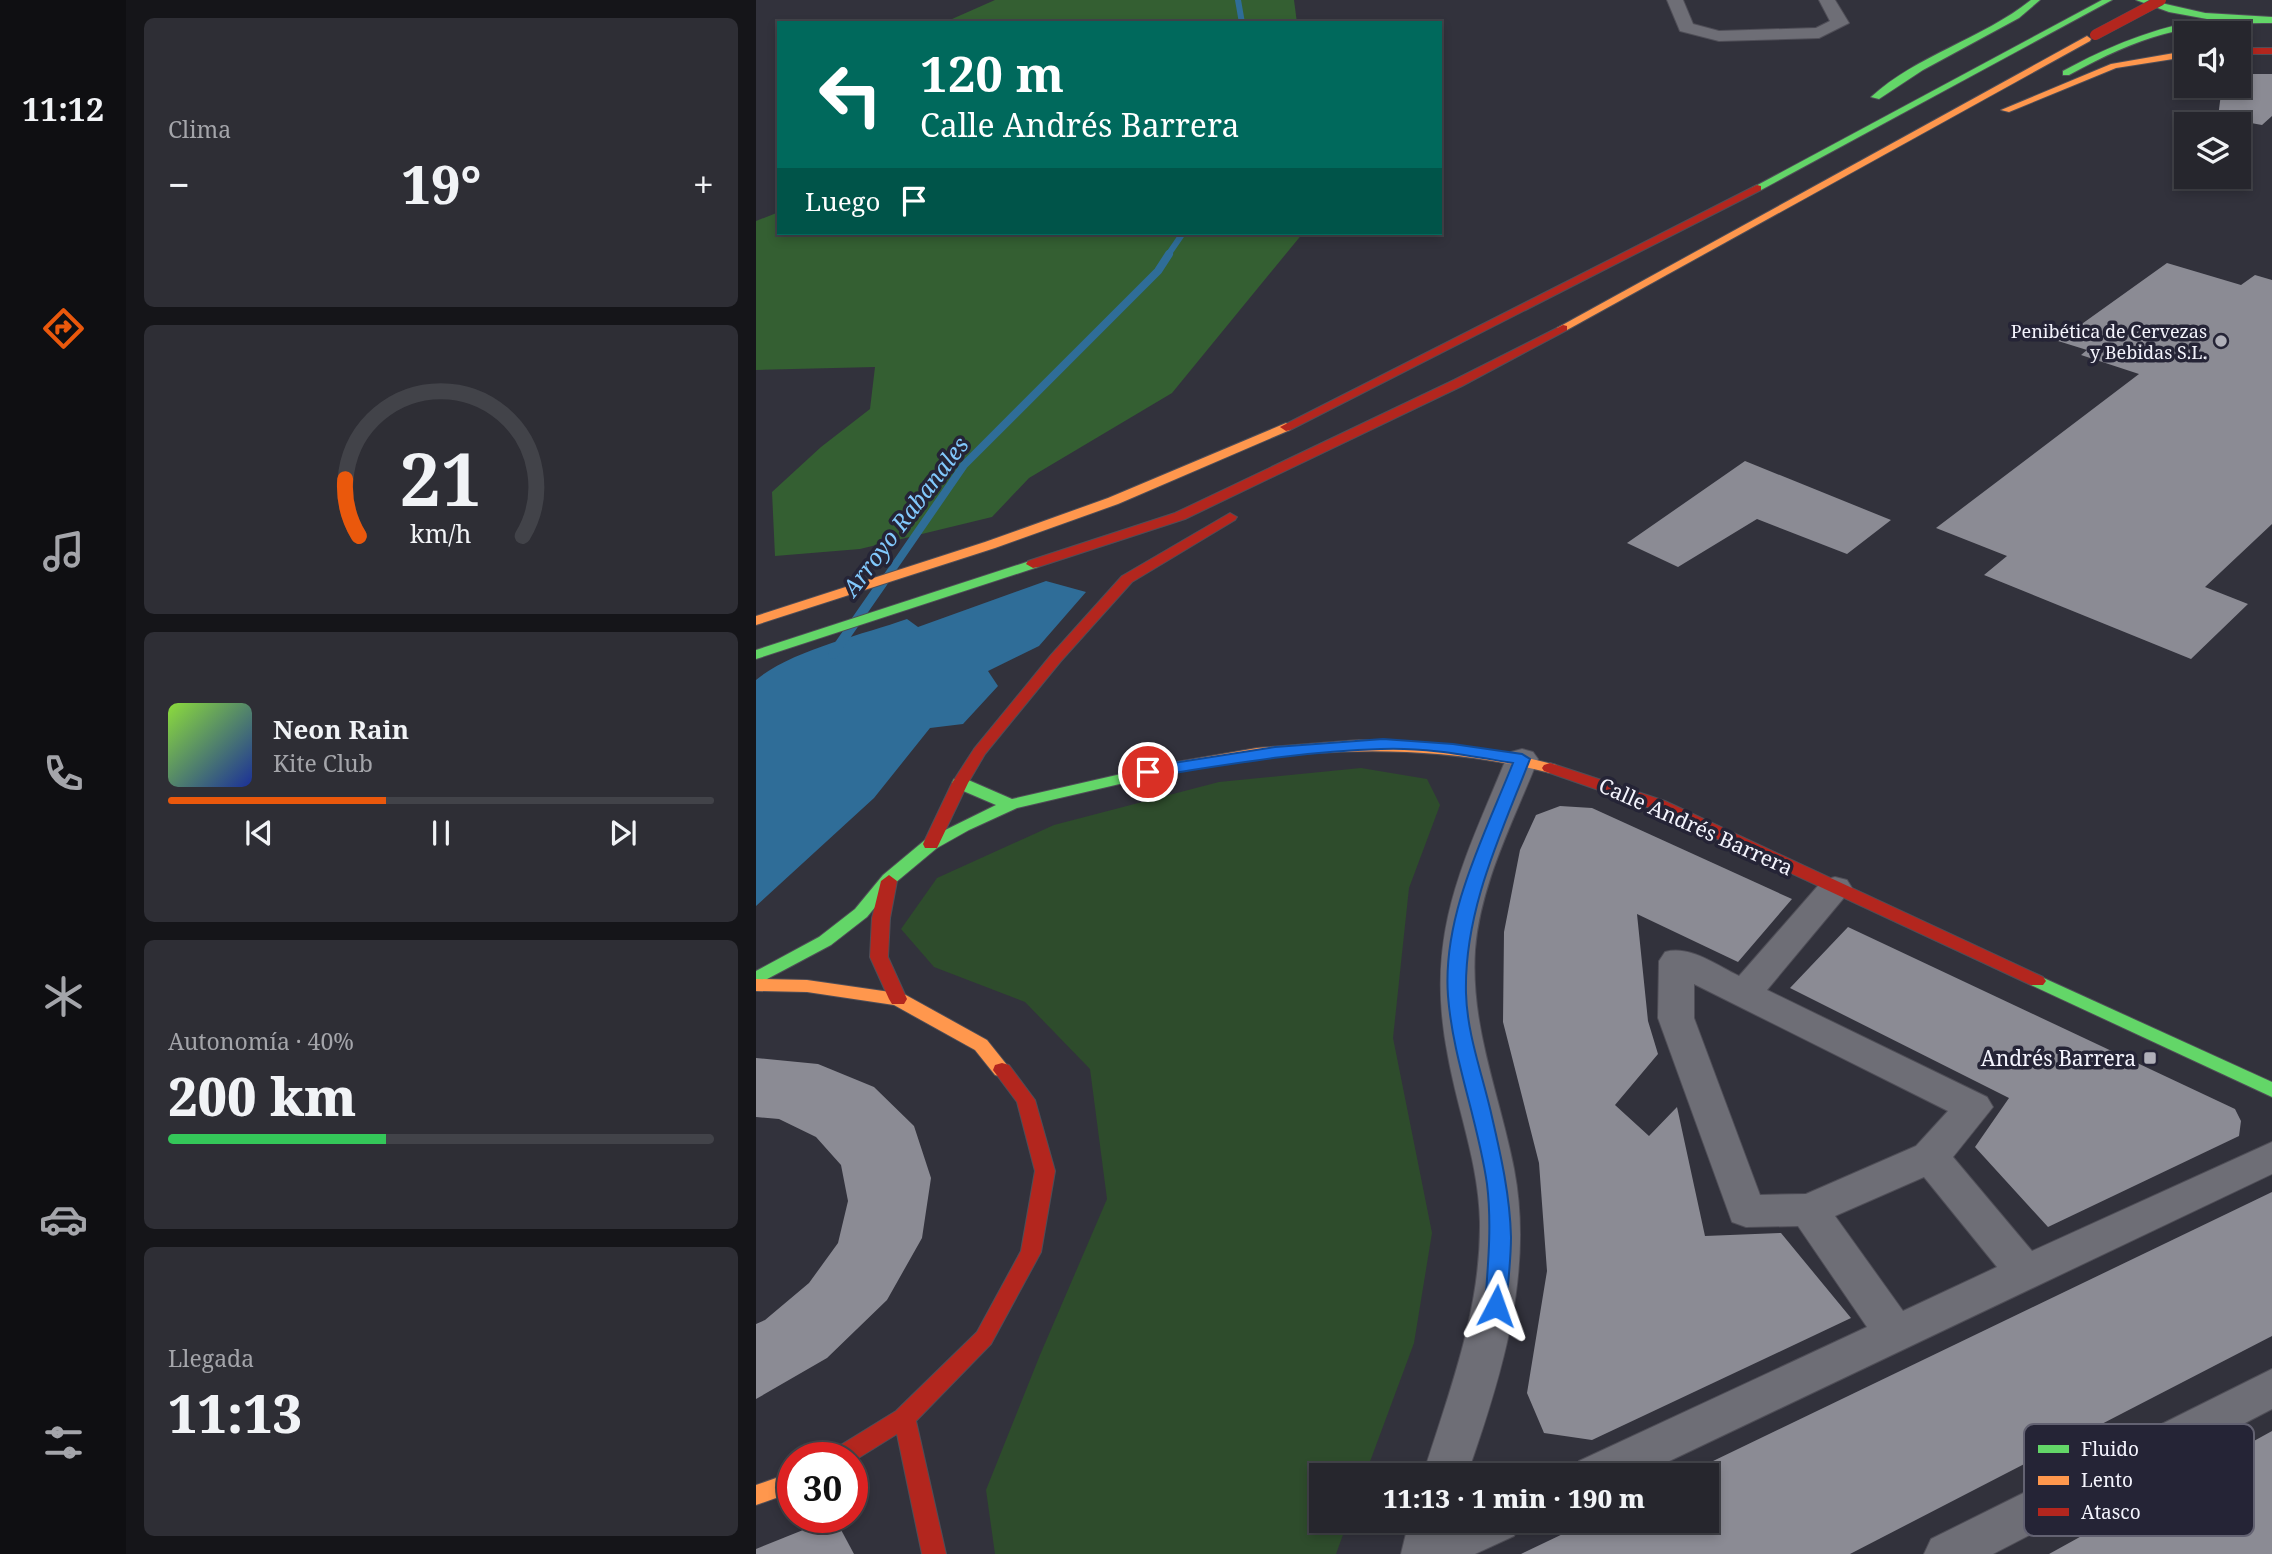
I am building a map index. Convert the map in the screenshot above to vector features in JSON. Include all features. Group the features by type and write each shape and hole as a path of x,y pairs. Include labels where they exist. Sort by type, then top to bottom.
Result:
{"main road":[{"path":"756,621 990,545 1113,501 1291,425 1690,224 2108,0"},
{"path":"2140,0 2184,13 2230,19 2272,20"},
{"path":"756,655 1180,516 1458,383 2161,0"},
{"path":"1870,100 2042,6"},
{"path":"2211,21 2230,19"},
{"path":"2174,25 2130,38 2000,113 2114,66 2174,56"},
{"path":"2251,51 2272,51"},
{"path":"1710,248 1908,156"},
{"path":"1291,425 1472,323 1547,276"},
{"path":"1330,462 1458,383"},
{"path":"931,844 960,783 979,752 1056,658 1127,579 1247,507"},
{"name":"Calle Andrés Barrera","path":"889,879 931,844 1012,804 1174,767 1250,756 1383,744 1453,749 1522,759 1659,805 2272,1090"},
{"path":"960,783 991,798 1012,804"},
{"name":"Calle Andrés Barrera","path":"1028,817 1097,784"},
{"path":"831,915 889,879 957,848"},
{"path":"756,979 825,942 861,913 889,879"},
{"path":"889,879 881,918 879,957 898,999"},
{"path":"756,985 807,986 898,999 981,1045 1026,1100 1045,1171 1031,1252 984,1338 904,1418 865,1442"},
{"path":"904,1418 934,1554"},
{"path":"756,1495 777,1488"}],"street":[{"path":"1675,0 1686,27 1719,36 1819,33 1840,23 1827,0"},
{"path":"1449,1463 1471,1403 1496,1306 1501,1238 1497,1184 1466,1057 1457,995 1458,947 1466,912 1486,852 1522,759"},
{"path":"1744,994 1835,888"},
{"path":"1676,961 1974,1107 1930,1157 1809,1210 1746,1211 1676,1018 1676,961"},
{"path":"1930,1157 2026,1273"},
{"path":"1621,1463 2272,1157"},
{"path":"1809,1210 1895,1334"},
{"path":"2202,1424 2272,1388"},
{"path":"1947,1554 2024,1515"},
{"path":"1426,1554 1430,1533"},
{"path":"1426,1554 1472,1533"}],"green space":[{"path":"995,0 1294,0 1297,21 948,21"},
{"path":"777,213 777,235 1301,235 1172,393 1029,478 992,517 860,549 775,556 772,492 821,447 870,409 875,367 756,370 756,221"},
{"path":"1361,768 1427,779 1440,805 1409,888 1393,1038 1432,1233 1414,1343 1369,1463 1309,1463 1309,1533 1344,1533 1336,1554 995,1554 986,1490 1107,1199 1090,1069 1025,1002 934,967 901,929 937,878 1054,825 1219,782"}],"water":[{"path":"1046,581 1086,592 1039,646 988,671 998,686 963,724 930,728 874,798 756,906 756,680 788,660 828,644 907,619 918,627"}],"building":[{"path":"2251,74 2272,74 2272,116 2262,125 2251,123 2251,112 2219,112 2220,98 2251,98"},
{"path":"2167,263 2241,285 2255,275 2272,280 2272,524 2205,587 2248,604 2191,659 1984,575 2007,556 1936,528 2139,374 2081,355 2087,350 2058,341"},
{"path":"1745,461 1891,520 1847,554 1757,519 1678,567 1627,543"},
{"path":"1560,806 1592,808 1792,899 1738,962 1637,914 1648,1021 1658,1054 1615,1105 1649,1136 1677,1107 1705,1236 1781,1233 1851,1318 1592,1440 1544,1433 1527,1393 1547,1271 1539,1163 1503,1022 1504,932 1520,850 1536,815"},
{"path":"1848,927 2235,1109 2241,1121 2239,1136 2048,1227 1975,1147 2009,1098 1790,988"},
{"path":"756,1058 818,1064 874,1087 914,1126 931,1178 922,1238 887,1300 827,1358 756,1399 756,1324 765,1320 809,1283 838,1243 848,1201 841,1165 816,1137 779,1119 756,1117"},
{"path":"2272,1192 2272,1336 2102,1424 2024,1424 2024,1464 1850,1554 1521,1554 1565,1533 1719,1533 1719,1463 1709,1463"},
{"path":"2272,1431 2272,1554 2049,1554 2082,1536 2254,1536 2254,1441"},
{"path":"796,1533 843,1533 854,1554 756,1554 756,1549"}],"waterway":[{"name":"Arroyo Rabanales","path":"1238,0 1242,21"},
{"name":"Arroyo Rabanales","path":"1168,255 1182,235"},
{"name":"Arroyo Rabanales","path":"882,584 964,465 1158,271 1169,254"},
{"name":"Arroyo Rabanales","path":"833,654 883,582"}],"traffic: fast":[{"path":"1876,97 1920,68 2016,16 2036,0"},
{"path":"1757,188 2108,0"},
{"path":"2140,0 2205,16 2272,20"},
{"path":"2066,73 2145,36 2184,25 2230,19"},
{"path":"756,655 1033,564"},
{"path":"756,979 825,941 861,913 889,879 931,844 963,826 1012,804 1165,769"},
{"path":"960,783 991,798 1012,804"},
{"path":"2037,981 2272,1090"}],"traffic: slow":[{"path":"1563,328 2087,39"},
{"path":"2006,110 2114,66 2174,56"},
{"path":"756,621 990,545 1113,501 1286,427"},
{"path":"1165,769 1257,753 1359,745 1459,749 1550,768"},
{"path":"756,985 807,986 898,999 981,1045 1002,1070"},
{"path":"756,1495 777,1488"}],"traffic: jam":[{"path":"2095,35 2161,0"},
{"path":"2251,51 2272,51"},
{"path":"1286,427 1757,188"},
{"path":"1033,564 1180,516 1458,383 1563,328"},
{"path":"931,844 960,783 979,752 1056,658 1127,579 1230,517"},
{"path":"1550,768 1659,805 2037,981"},
{"path":"889,881 881,918 879,957 898,999"},
{"path":"865,1442 904,1418 984,1338 1031,1252 1045,1171 1026,1100 1002,1070"},
{"path":"904,1418 934,1554"}],"place":[{"name":"Penibética de Cervezas y Bebidas S.L.","path":"2221,341"},
{"name":"Andrés Barrera","path":"2150,1058"}],"route":[{"path":"1148,772 1275,752 1383,744 1453,749 1522,759 1486,852 1466,912 1458,947 1457,995 1466,1057 1497,1184 1501,1238 1496,1306"}]}
